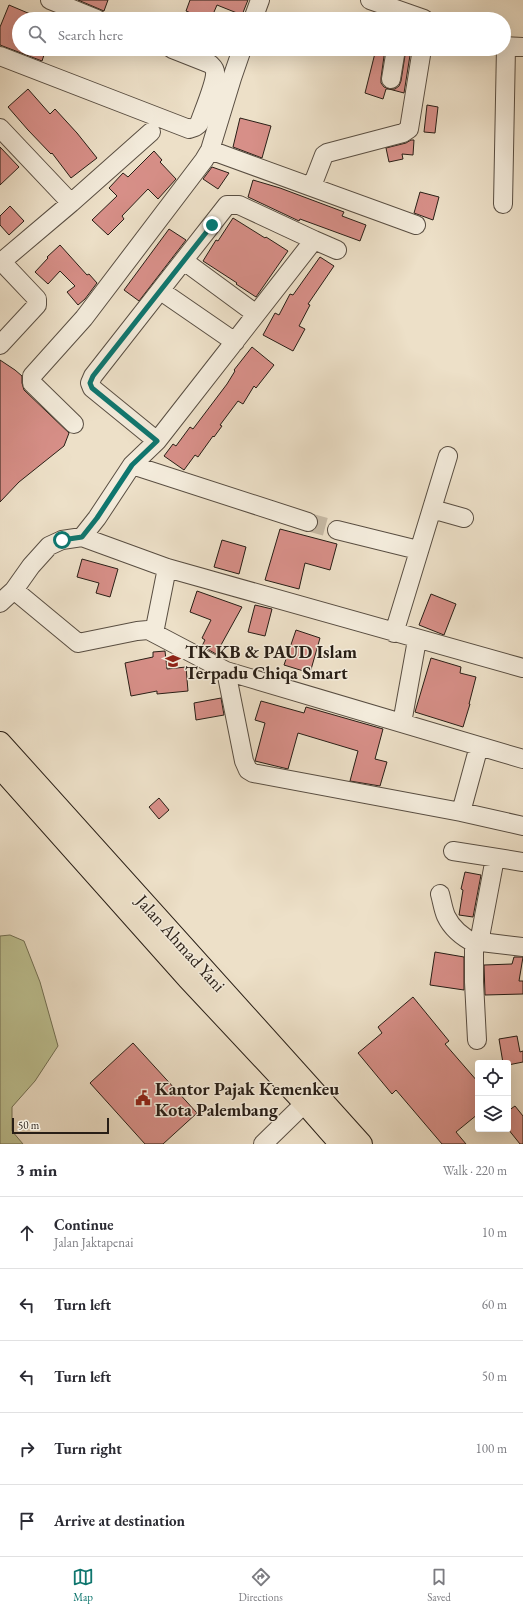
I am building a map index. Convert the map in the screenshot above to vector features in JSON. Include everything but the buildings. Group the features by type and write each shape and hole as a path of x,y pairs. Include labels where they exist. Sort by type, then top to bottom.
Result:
{"highway":[{"name":"Jalan Ahmad Yani","path":"1,752 188,978 341,1144"},
{"name":"Jalan Ahmad Yani","path":"1,752 361,1144"}],"street":[{"path":"50,0 80,12"},
{"path":"256,12 260,0"},
{"path":"370,0 396,9"},
{"path":"0,56 189,129 199,124 214,79 215,71 210,64 190,56"},
{"path":"74,424 32,383 32,376 84,318 210,150 240,56"},
{"path":"391,79 395,56"},
{"path":"312,186 324,155 327,153 403,133 409,128 421,56"},
{"path":"503,204 511,56"},
{"path":"0,128 71,203"},
{"path":"0,345 37,305 38,302 37,299 1,263 151,132"},
{"path":"210,150 416,225"},
{"path":"157,441 92,388 90,383 93,376 227,205 239,205 337,250"},
{"path":"82,537 97,518 132,465 157,441 314,240"},
{"path":"184,261 256,314"},
{"path":"161,291 235,342"},
{"path":"394,633 418,550 448,456"},
{"path":"132,465 308,522"},
{"path":"432,509 464,518"},
{"path":"337,530 418,550"},
{"path":"0,603 14,590 31,566 49,546 62,540 82,537 167,568 417,640 523,668"},
{"path":"154,633 167,568"},
{"path":"14,590 78,643 142,630 154,633 226,671 523,759"},
{"path":"402,723 417,640"},
{"path":"226,671 244,761 248,770 254,774 462,812 523,826"},
{"path":"462,812 479,746"},
{"path":"453,851 523,862"},
{"path":"477,1040 474,950 481,932 495,858"},
{"path":"440,894 446,915 451,925 469,940 478,943 523,947"},
{"path":"263,1144 305,1104"}],"green space":[{"path":"10,935 24,941 40,982 58,1046 35,1081 12,1107 12,1131 23,1144 0,1144 0,936"}],"tunnel":[{"path":"308,522 337,530"}],"place":[{"name":"TK KB & PAUD Islam Terpadu Chiqa Smart","path":"173,661"},
{"name":"Kantor Pajak Kemenkeu Kota Palembang","path":"143,1098"}],"route":[{"path":"62,540 82,537 97,518 132,465 157,441 92,388 90,383 93,376 212,225"}]}
